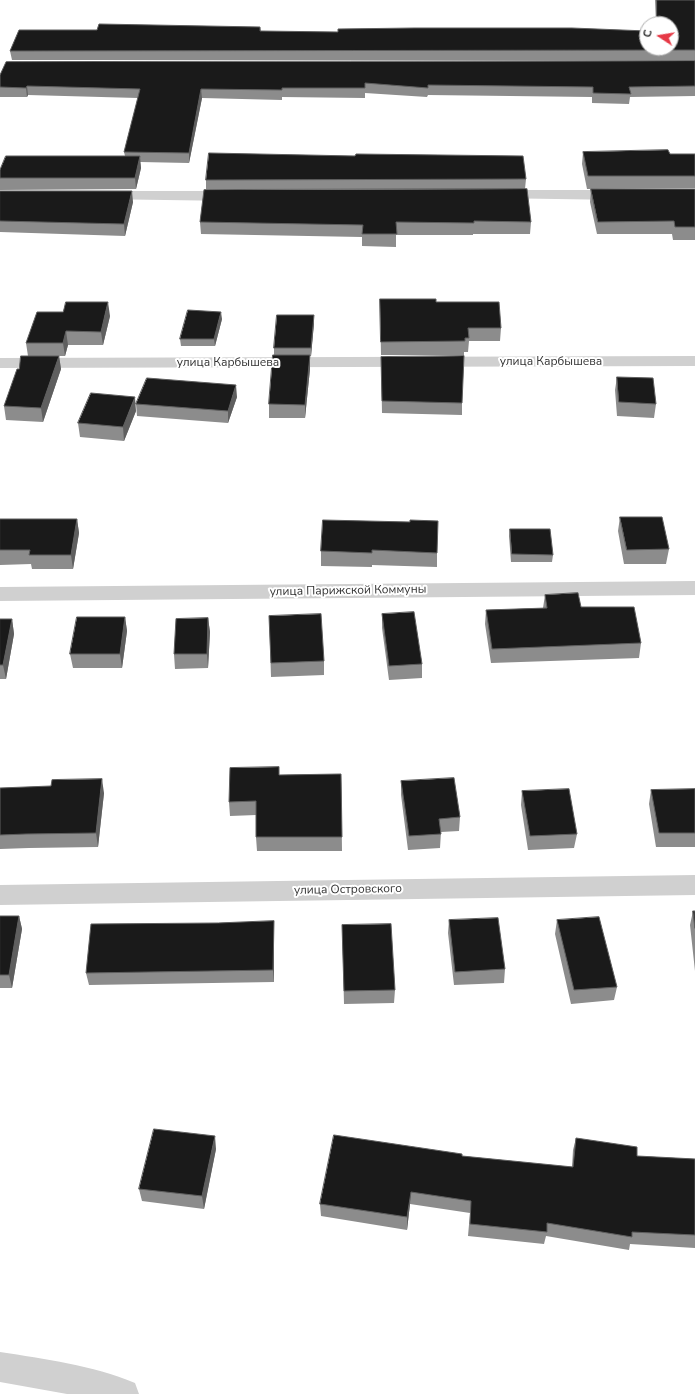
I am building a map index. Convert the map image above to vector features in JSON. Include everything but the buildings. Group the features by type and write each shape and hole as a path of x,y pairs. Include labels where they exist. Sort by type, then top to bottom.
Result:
{"street":[{"path":"479,195 639,195"},
{"path":"88,196 248,196"},
{"name":"улица Карбышева","path":"0,363 695,362"},
{"name":"улица Парижской Коммуны","path":"0,594 695,588"},
{"name":"улица Островского","path":"0,896 695,885"},
{"path":"0,1367 57,1376 124,1394"}]}
